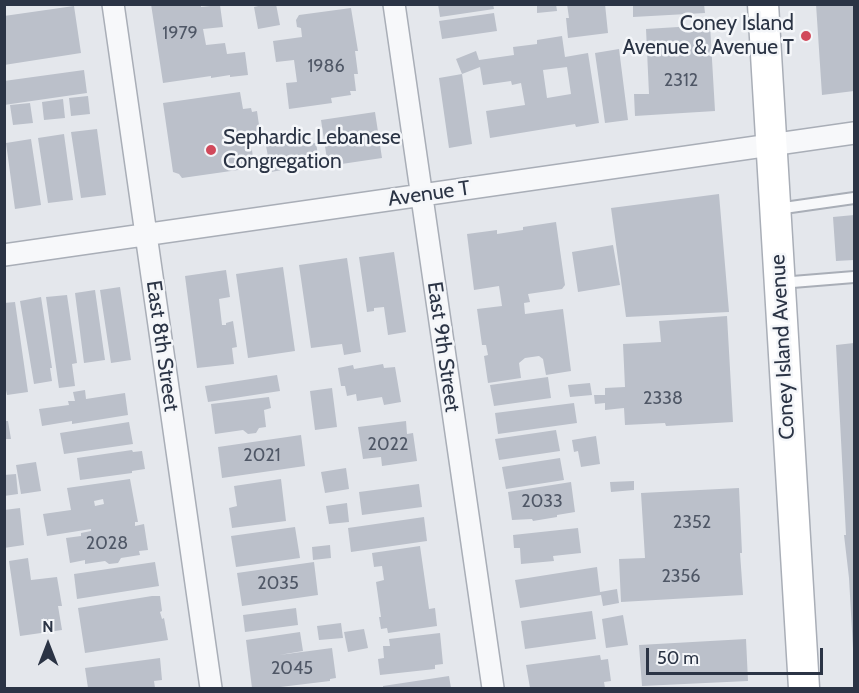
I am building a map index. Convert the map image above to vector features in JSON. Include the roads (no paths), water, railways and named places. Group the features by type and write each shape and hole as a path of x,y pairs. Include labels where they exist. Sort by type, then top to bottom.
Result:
{"main road":[{"name":"Coney Island Avenue","path":"763,4 804,688"}],"street":[{"name":"East 8th Street","path":"113,4 211,688"},
{"name":"East 9th Street","path":"393,4 493,688"},
{"name":"Avenue T","path":"4,255 855,133"}],"lane":[{"path":"775,209 855,198"},
{"path":"779,283 855,277"}],"place":[{"name":"Coney Island Avenue & Avenue T","path":"806,36"},
{"name":"Sephardic Lebanese Congregation","path":"211,150"}]}
